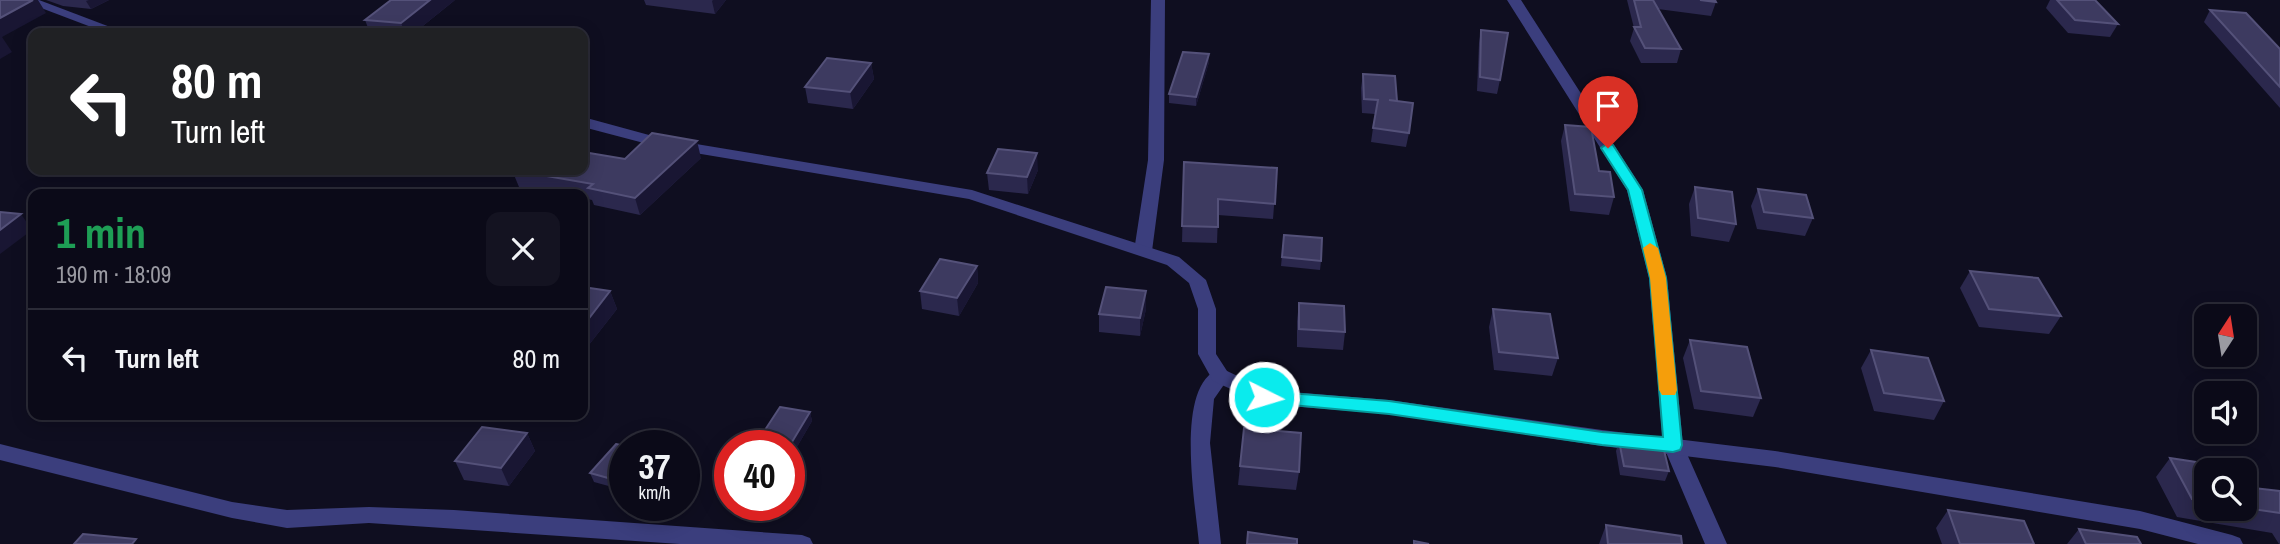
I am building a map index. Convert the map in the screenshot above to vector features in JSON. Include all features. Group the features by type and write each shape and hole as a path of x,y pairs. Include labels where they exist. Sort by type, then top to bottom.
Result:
{"street":[{"path":"27,0 105,28"},
{"path":"1143,251 1156,160 1158,0"},
{"path":"1514,0 1635,190 1658,278 1673,445 1716,544"},
{"path":"588,122 660,142 972,195 1173,261 1197,280 1207,309 1207,354 1220,376 1264,397 1389,407 1602,438 1775,459 2140,520 2232,544"},
{"path":"1210,544 1200,443 1204,398 1220,376"},
{"path":"0,452 232,510 287,519 369,515 442,518 802,544"}],"building":[{"path":"0,0 33,0 0,18"},
{"path":"391,0 430,0 401,23 365,20"},
{"path":"1634,0 1653,0 1681,49 1645,48 1634,27 1641,27"},
{"path":"2057,0 2095,0 2118,24 2075,20"},
{"path":"2210,10 2246,13 2280,49 2280,87"},
{"path":"1481,30 1508,33 1500,80 1480,77"},
{"path":"1183,52 1209,54 1196,97 1169,94"},
{"path":"827,58 871,63 850,92 805,87"},
{"path":"1363,74 1395,76 1397,101 1413,103 1409,133 1373,128 1378,100 1364,99"},
{"path":"1565,125 1591,127 1599,171 1610,172 1614,197 1575,194"},
{"path":"652,133 697,141 635,198 588,188 593,184 541,175 588,175 588,153 625,159"},
{"path":"998,149 1037,153 1027,177 987,173"},
{"path":"1184,162 1277,168 1275,204 1218,199 1218,227 1182,226"},
{"path":"1695,187 1732,192 1736,224 1698,218"},
{"path":"1758,189 1806,195 1813,218 1764,212"},
{"path":"0,212 21,214 0,230"},
{"path":"1284,235 1322,238 1321,261 1282,257"},
{"path":"940,259 977,266 957,298 920,291"},
{"path":"1970,271 2038,278 2061,316 1989,309"},
{"path":"1106,287 1146,291 1140,318 1099,314"},
{"path":"588,288 610,291 588,320"},
{"path":"1299,303 1344,306 1345,332 1299,329"},
{"path":"1493,309 1550,314 1558,358 1499,352"},
{"path":"1690,340 1747,347 1761,398 1701,391"},
{"path":"1871,350 1928,358 1944,401 1884,393"},
{"path":"780,407 810,412 799,430 765,430"},
{"path":"482,427 527,433 501,468 455,461"},
{"path":"1244,428 1301,433 1299,472 1240,466"},
{"path":"1619,441 1663,446 1669,471 1624,466"},
{"path":"609,452 609,478 590,473"},
{"path":"2170,458 2194,462 2192,499"},
{"path":"2257,488 2280,491 2280,513 2257,510"},
{"path":"1948,510 2024,521 2034,544 1960,544"},
{"path":"1606,525 1681,536 1682,544 1608,544"},
{"path":"2079,529 2137,537 2141,544 2086,544"},
{"path":"1248,532 1297,539 1297,544 1247,544"},
{"path":"83,534 136,539 132,544 74,544"}],"slow traffic":[{"path":"1650,248 1658,278 1668,390"}],"route":[{"path":"1264,397 1389,407 1602,438 1673,445 1658,278 1635,190 1608,148"}]}
